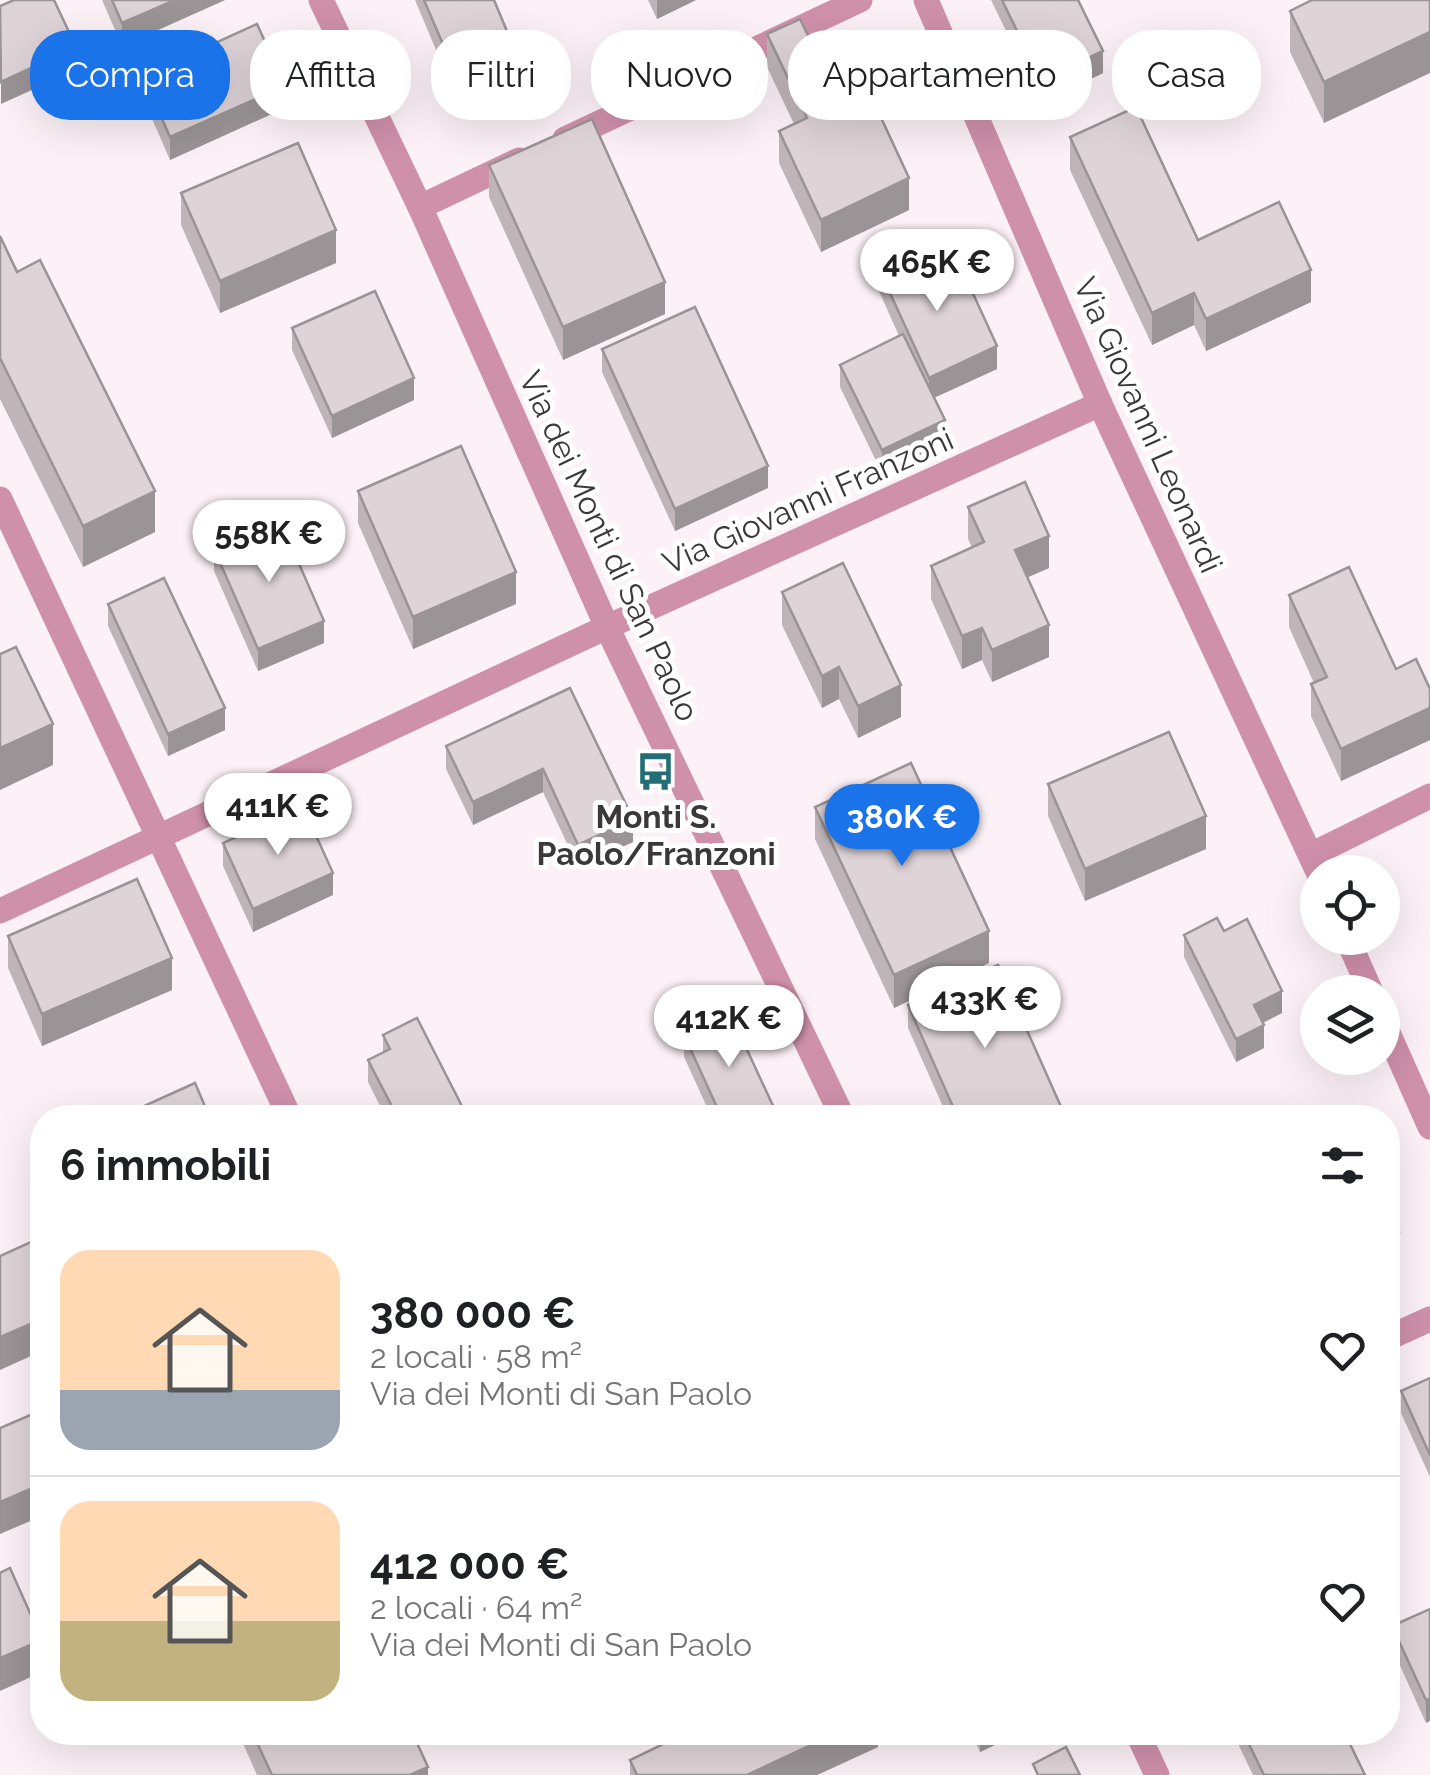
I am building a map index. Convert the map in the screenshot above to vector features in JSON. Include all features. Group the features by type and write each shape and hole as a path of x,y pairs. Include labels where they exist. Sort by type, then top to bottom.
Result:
{"street":[{"name":"Via dei Monti di San Paolo","path":"321,0 420,206 607,627 836,1105"},
{"path":"420,206 860,0"},
{"name":"Via Giovanni Leonardi","path":"926,0 1100,404 1310,855"},
{"name":"Via Giovanni Franzoni","path":"0,911 607,627 1100,404"},
{"path":"0,500 284,1105"},
{"path":"1329,855 1430,796"},
{"path":"1400,1060 1430,1127"},
{"path":"1400,1333 1430,1319"},
{"path":"1143,1745 1158,1775"}],"building":[{"path":"14,0 54,0 68,30 30,30 30,68 1,82 0,6"},
{"path":"112,0 175,0 122,23"},
{"path":"424,0 494,0 506,30 437,30"},
{"path":"1002,0 1078,0 1103,51 1092,56 1092,30 1017,30"},
{"path":"1312,0 1430,0 1430,32 1324,82 1290,11"},
{"path":"800,19 805,30 788,30 788,78 768,36"},
{"path":"257,24 260,30 250,30 250,102 230,110 230,36"},
{"path":"1112,118 1142,120 1198,240 1279,202 1311,270 1206,319 1194,293 1152,313 1070,137"},
{"path":"162,120 208,120 170,137"},
{"path":"592,120 665,282 563,327 489,165"},
{"path":"803,120 882,120 909,178 821,220 779,131"},
{"path":"298,143 336,230 220,281 181,193"},
{"path":"0,236 17,272 40,260 155,491 83,526 0,358"},
{"path":"908,255 913,268 942,255 959,293 970,287 997,346 929,378 879,269"},
{"path":"375,291 414,378 332,416 292,328"},
{"path":"695,307 768,466 675,509 602,349"},
{"path":"903,334 945,420 882,450 840,365"},
{"path":"461,446 516,572 413,617 358,491"},
{"path":"1025,482 1049,536 1015,550 1049,625 992,650 982,628 962,636 931,566 984,542 968,507"},
{"path":"280,520 324,621 258,649 214,549"},
{"path":"843,563 901,685 858,706 839,667 822,676 782,592"},
{"path":"1349,567 1396,669 1416,659 1430,689 1430,708 1341,749 1311,684 1327,677 1289,595"},
{"path":"164,578 225,708 168,734 108,604"},
{"path":"16,647 53,724 0,748 0,654"},
{"path":"570,688 633,819 578,845 543,769 473,802 446,746"},
{"path":"1169,732 1206,816 1085,869 1048,784"},
{"path":"911,763 989,931 894,975 815,807"},
{"path":"303,807 333,873 253,909 223,843"},
{"path":"137,879 172,958 42,1014 8,936"},
{"path":"1217,918 1224,931 1247,919 1282,991 1254,1005 1264,1025 1236,1039 1184,935"},
{"path":"998,965 1060,1105 952,1105 908,1005"},
{"path":"730,1013 773,1105 716,1105 684,1035"},
{"path":"417,1018 461,1105 391,1105 368,1060 390,1049 383,1035"},
{"path":"195,1083 204,1105 146,1105"},
{"path":"30,1242 30,1324 0,1337 0,1256"},
{"path":"1430,1378 1430,1455 1401,1391"},
{"path":"30,1415 30,1489 0,1502 0,1428"},
{"path":"10,1568 30,1613 30,1645 0,1658 0,1573"},
{"path":"1430,1609 1430,1699 1426,1700 1400,1643 1400,1622"},
{"path":"258,1745 418,1745 428,1767 410,1775 272,1775"},
{"path":"661,1745 811,1745 747,1775 637,1775 630,1760"},
{"path":"1249,1745 1350,1745 1365,1775 1264,1775"},
{"path":"1066,1747 1080,1775 1038,1775 1033,1764"}],"place":[{"name":"Monti S. Paolo/Franzoni","path":"656,772"}]}
